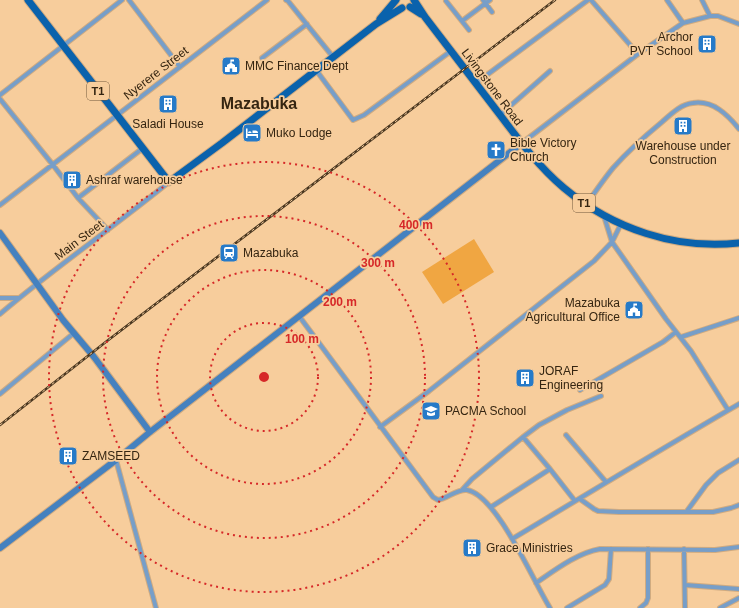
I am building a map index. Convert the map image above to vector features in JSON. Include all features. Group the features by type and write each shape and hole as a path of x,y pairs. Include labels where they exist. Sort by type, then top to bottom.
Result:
{"highway":[{"name":"T1","path":"28,0 169,182"},
{"name":"Livingstone Road","path":"376,24 397,0 398,4 402,8"},
{"name":"Livingstone Road","path":"169,182 376,24 402,8 406,9 413,3 425,16 522,143 554,179 586,205 621,224 655,237 674,242 725,245 739,244"}],"main road":[{"path":"0,548 116,460 522,143"},
{"path":"0,233 150,432"}],"street":[{"path":"0,95 122,0"},
{"path":"128,0 180,67"},
{"name":"Nyerere Street","path":"0,205 267,0"},
{"path":"286,0 333,56"},
{"path":"462,21 484,2 490,0"},
{"path":"476,83 589,0 638,54"},
{"path":"667,0 683,23"},
{"path":"702,0 710,16"},
{"path":"446,1 469,30"},
{"path":"484,2 492,12"},
{"path":"522,143 638,54 683,23 710,16 718,16 739,24"},
{"path":"262,58 307,24"},
{"path":"316,70 353,120 364,115 451,51"},
{"path":"500,115 550,71"},
{"path":"0,99 78,198 108,230"},
{"path":"586,205 613,168 627,153 664,120 686,104 700,102 715,107 725,113 739,129"},
{"path":"78,198 143,148"},
{"name":"Main Steet","path":"0,314 169,182"},
{"path":"604,216 612,242 680,337 728,410"},
{"path":"380,427 538,307 594,261 612,242 621,224"},
{"path":"0,298 19,298"},
{"path":"300,316 380,427 433,497 438,500 462,490 472,479 522,437 544,422 556,415 601,396"},
{"path":"680,337 739,318"},
{"path":"580,390 662,342 676,332"},
{"path":"0,394 74,333"},
{"path":"512,539 739,404"},
{"path":"566,435 606,482"},
{"path":"522,437 575,501"},
{"path":"116,460 156,608"},
{"path":"687,511 701,490 718,473 739,460"},
{"path":"491,507 550,469"},
{"path":"462,490 471,492 491,507 512,539 550,608"},
{"path":"580,499 598,511 619,512 713,512 739,505"},
{"path":"536,583 554,571 592,550 715,550 739,547"},
{"path":"567,608 605,585 609,579 611,549"},
{"path":"640,608 648,601 648,549"},
{"path":"684,549 685,608"},
{"path":"685,585 739,589"},
{"path":"720,608 739,598"}],"shaded area":[{"path":"474,239 494,272 443,304 422,272"}],"railway":[{"path":"0,425 107,341 555,0"}],"place":[{"name":"Archor PVT School","path":"707,44"},
{"name":"MMC Finance Dept","path":"231,66"},
{"name":"Saladi House","path":"168,104"},
{"name":"Warehouse under Construction","path":"683,126"},
{"name":"Muko Lodge","path":"252,133"},
{"name":"Bible Victory Church","path":"496,150"},
{"name":"Ashraf warehouse","path":"72,180"},
{"name":"Mazabuka","path":"229,253"},
{"name":"Mazabuka Agricultural Office","path":"634,310"},
{"name":"JORAF Engineering","path":"525,378"},
{"name":"PACMA School","path":"431,411"},
{"name":"ZAMSEED","path":"68,456"},
{"name":"Grace Ministries","path":"472,548"}],"district":[{"name":"Mazabuka","path":"259,103"}]}
